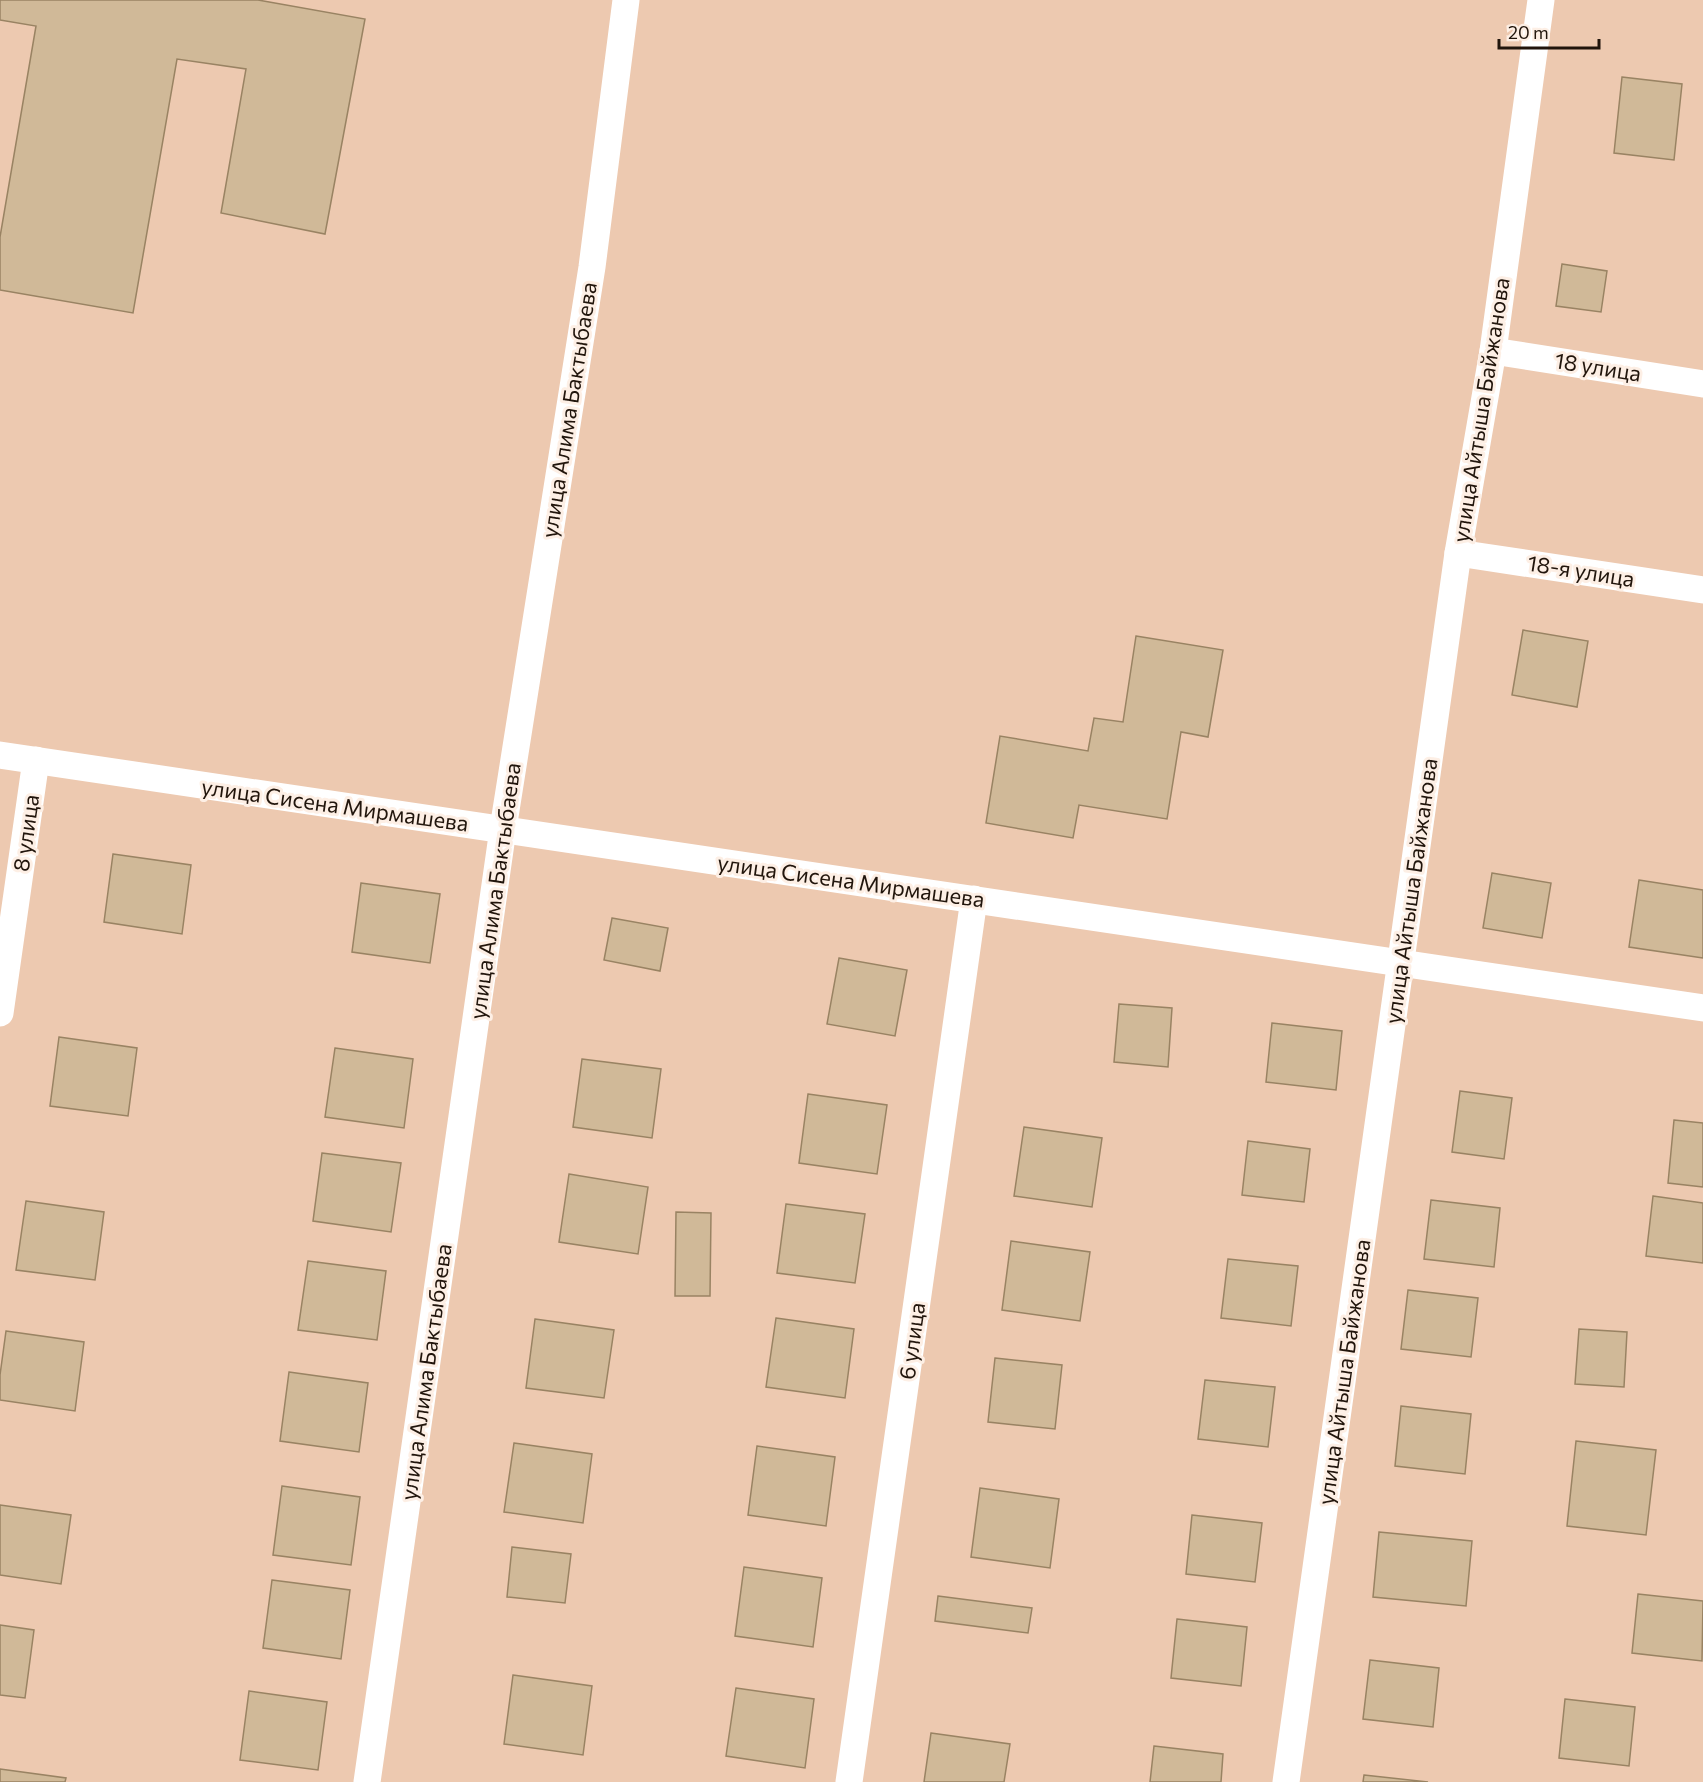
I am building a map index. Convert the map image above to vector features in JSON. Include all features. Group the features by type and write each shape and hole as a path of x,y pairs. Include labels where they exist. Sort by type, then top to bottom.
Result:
{"street":[{"name":"улица Алима Бактыбаева","path":"367,1782 503,830 592,267 626,0"},
{"name":"улица Айтыша Байжанова","path":"1286,1782 1458,553 1493,351 1541,0"},
{"name":"18 улица","path":"1493,351 1703,384"},
{"name":"18-я улица","path":"1458,553 1703,590"},
{"name":"улица Сисена Мирмашева","path":"0,755 1703,1008"},
{"name":"8 улица","path":"0,1013 36,760"},
{"name":"6 улица","path":"849,1782 974,899"}],"building":[{"path":"0,0 258,0 365,19 325,234 221,213 246,69 177,59 133,313 0,290 0,237 36,26 0,20"},
{"path":"1622,77 1682,84 1674,160 1614,153"},
{"path":"1562,264 1607,271 1601,312 1556,306"},
{"path":"1523,630 1588,641 1577,707 1512,695"},
{"path":"1136,636 1223,650 1208,737 1181,732 1167,819 1079,805 1073,838 986,823 1000,736 1088,751 1094,718 1123,722"},
{"path":"113,854 191,865 182,934 104,922"},
{"path":"1492,873 1551,883 1542,938 1483,928"},
{"path":"1639,880 1703,890 1703,958 1629,947"},
{"path":"361,883 440,894 430,963 352,952"},
{"path":"612,918 668,928 660,971 604,960"},
{"path":"839,958 907,970 895,1036 827,1024"},
{"path":"1119,1004 1172,1008 1168,1067 1114,1062"},
{"path":"1272,1023 1342,1031 1336,1090 1266,1082"},
{"path":"59,1037 137,1048 128,1116 50,1106"},
{"path":"335,1048 413,1059 404,1128 325,1117"},
{"path":"582,1059 661,1069 652,1138 573,1127"},
{"path":"1460,1091 1512,1098 1504,1159 1452,1152"},
{"path":"808,1094 887,1105 877,1174 799,1163"},
{"path":"1674,1120 1703,1123 1703,1187 1668,1183"},
{"path":"1024,1127 1102,1138 1092,1207 1014,1196"},
{"path":"1248,1141 1310,1149 1304,1202 1242,1195"},
{"path":"322,1153 401,1163 391,1232 313,1221"},
{"path":"569,1174 648,1187 638,1254 559,1242"},
{"path":"1653,1196 1703,1203 1703,1263 1646,1256"},
{"path":"1431,1200 1500,1208 1494,1267 1424,1259"},
{"path":"26,1201 104,1212 95,1280 16,1270"},
{"path":"786,1204 865,1214 855,1283 777,1273"},
{"path":"676,1212 711,1213 710,1296 675,1296"},
{"path":"1011,1241 1090,1252 1080,1321 1002,1310"},
{"path":"1228,1259 1298,1266 1291,1326 1221,1318"},
{"path":"308,1261 386,1271 377,1340 298,1330"},
{"path":"1408,1290 1478,1298 1471,1357 1401,1349"},
{"path":"776,1318 854,1329 845,1398 766,1387"},
{"path":"535,1319 614,1330 604,1398 526,1388"},
{"path":"1579,1329 1627,1332 1624,1387 1575,1384"},
{"path":"6,1331 84,1342 75,1411 0,1400 0,1375"},
{"path":"995,1358 1062,1365 1055,1429 988,1422"},
{"path":"289,1372 368,1383 359,1452 280,1441"},
{"path":"1205,1380 1275,1387 1268,1447 1198,1439"},
{"path":"1401,1406 1471,1414 1465,1474 1395,1466"},
{"path":"1576,1441 1656,1450 1646,1535 1567,1526"},
{"path":"514,1443 592,1454 583,1523 504,1512"},
{"path":"757,1446 835,1457 826,1526 748,1515"},
{"path":"282,1486 360,1497 351,1565 273,1555"},
{"path":"980,1488 1059,1499 1050,1568 971,1557"},
{"path":"0,1505 71,1515 61,1584 0,1575"},
{"path":"1192,1515 1262,1523 1255,1582 1186,1574"},
{"path":"1379,1532 1472,1541 1466,1606 1373,1597"},
{"path":"512,1547 571,1554 565,1603 507,1597"},
{"path":"744,1567 822,1578 813,1647 735,1636"},
{"path":"272,1580 350,1590 341,1659 263,1648"},
{"path":"1638,1594 1703,1601 1702,1661 1632,1653"},
{"path":"938,1596 1032,1608 1028,1633 935,1621"},
{"path":"1177,1619 1247,1627 1241,1686 1171,1678"},
{"path":"0,1625 34,1630 25,1698 0,1695"},
{"path":"1370,1660 1439,1668 1433,1727 1363,1719"},
{"path":"513,1675 592,1686 583,1755 504,1744"},
{"path":"736,1688 814,1699 805,1768 726,1756"},
{"path":"249,1691 327,1702 318,1770 240,1760"},
{"path":"1565,1699 1635,1707 1629,1766 1559,1758"},
{"path":"931,1733 1010,1744 1004,1782 924,1782"},
{"path":"1154,1746 1223,1754 1221,1782 1150,1782"},
{"path":"0,1769 66,1778 65,1782 0,1782"},
{"path":"1364,1775 1428,1782 1363,1782"}]}
